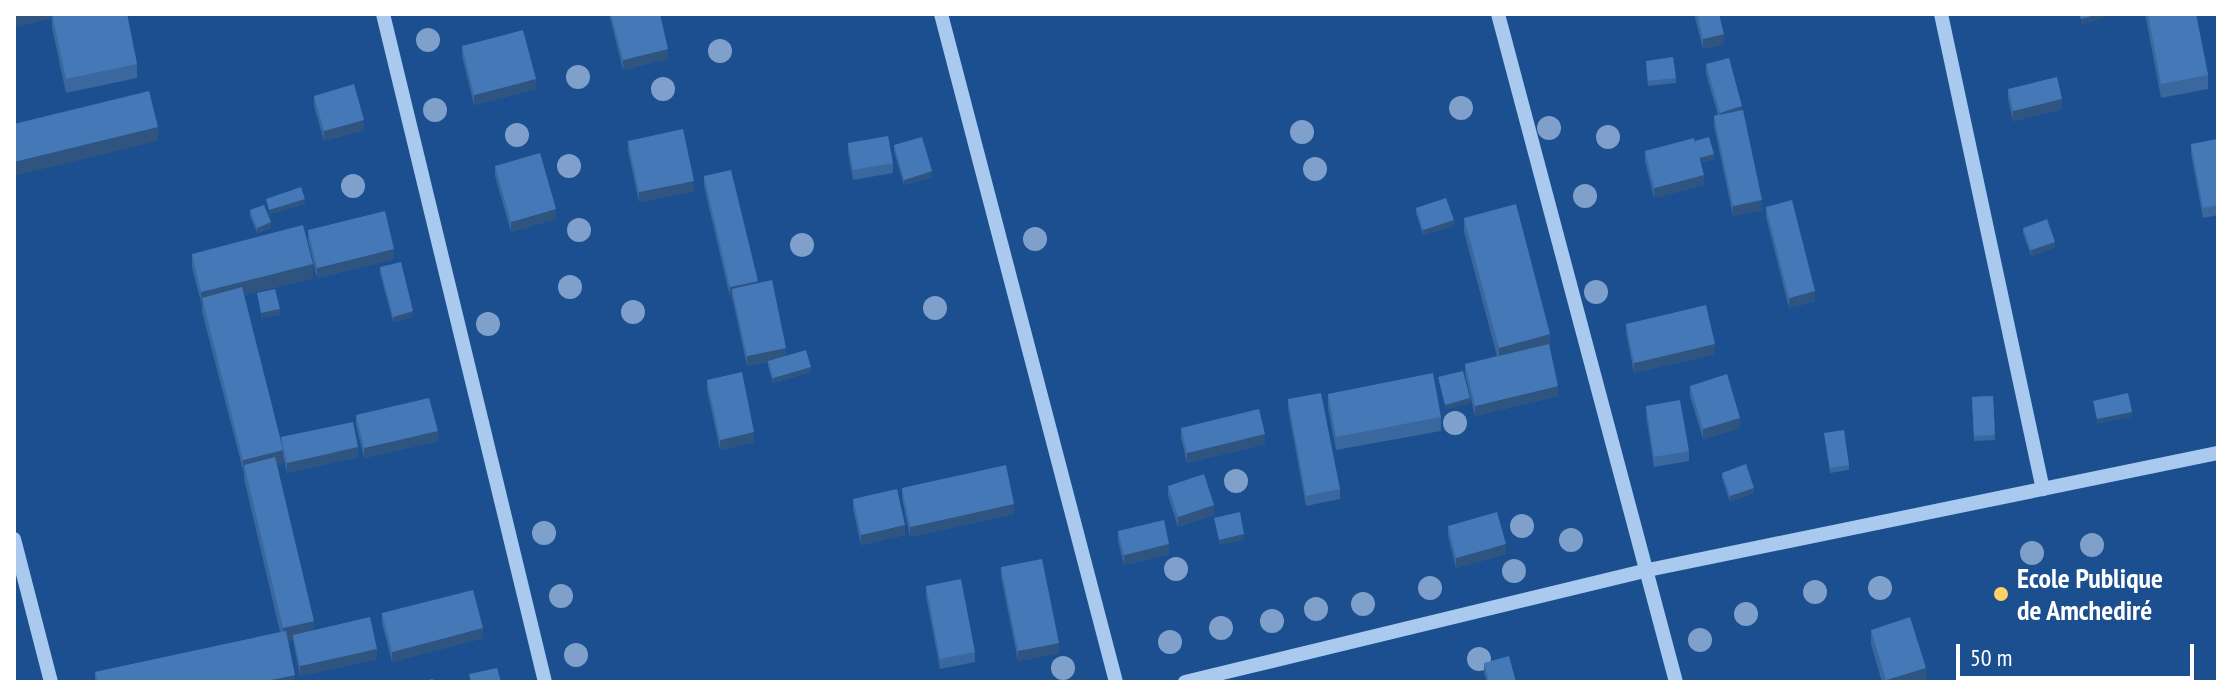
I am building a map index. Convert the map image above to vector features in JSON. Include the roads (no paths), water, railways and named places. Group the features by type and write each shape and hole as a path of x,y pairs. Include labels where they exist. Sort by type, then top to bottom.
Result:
{"street":[{"path":"383,14 545,682"},
{"path":"941,14 1116,682"},
{"path":"1498,14 1676,682"},
{"path":"1941,14 2043,489"},
{"path":"1185,682 1648,570 2218,453"},
{"path":"14,539 51,682"}],"place":[{"name":"Ecole Publique de Amchediré","path":"2001,594"}]}
